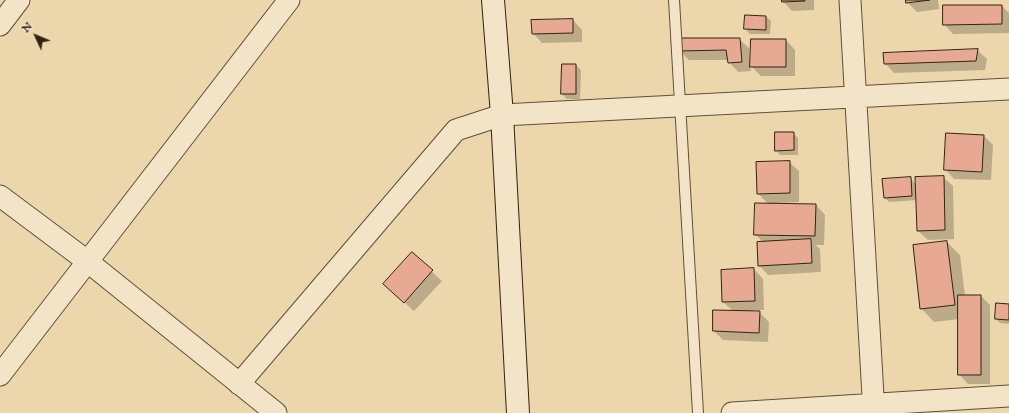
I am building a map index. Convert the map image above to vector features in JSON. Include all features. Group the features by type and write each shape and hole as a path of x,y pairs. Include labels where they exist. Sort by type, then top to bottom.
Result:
{"street":[{"path":"0,25 19,0"},
{"path":"0,375 87,260 289,0"},
{"path":"493,0 502,115 518,413"},
{"path":"850,0 874,409"},
{"path":"239,384 456,130 502,115 1009,89"},
{"path":"0,196 87,260 276,413"},
{"path":"732,413 874,409 1009,396"}],"lane":[{"path":"674,0 698,413"}],"building":[{"path":"782,0 805,0 805,1 782,2"},
{"path":"906,0 930,0 906,3"},
{"path":"943,5 1002,5 1002,24 943,25"},
{"path":"745,15 766,16 766,30 744,29"},
{"path":"573,19 573,33 532,34 531,20"},
{"path":"679,38 740,38 742,62 728,63 726,50 679,51"},
{"path":"751,39 786,39 786,67 750,67"},
{"path":"978,49 976,61 884,64 883,53"},
{"path":"562,64 576,64 576,94 561,94"},
{"path":"775,132 794,132 794,150 775,151"},
{"path":"946,133 984,135 982,172 944,170"},
{"path":"790,161 790,193 757,194 756,162"},
{"path":"944,176 945,230 917,231 915,177"},
{"path":"911,177 912,196 884,198 882,179"},
{"path":"755,203 816,204 815,236 754,235"},
{"path":"811,239 812,263 758,266 757,242"},
{"path":"947,241 955,305 920,309 913,245"},
{"path":"412,252 433,270 404,303 383,284"},
{"path":"754,268 755,301 722,302 721,270"},
{"path":"958,295 981,295 981,375 958,375"},
{"path":"996,303 1009,304 1009,320 995,319"},
{"path":"713,310 760,311 759,333 713,331"}]}
